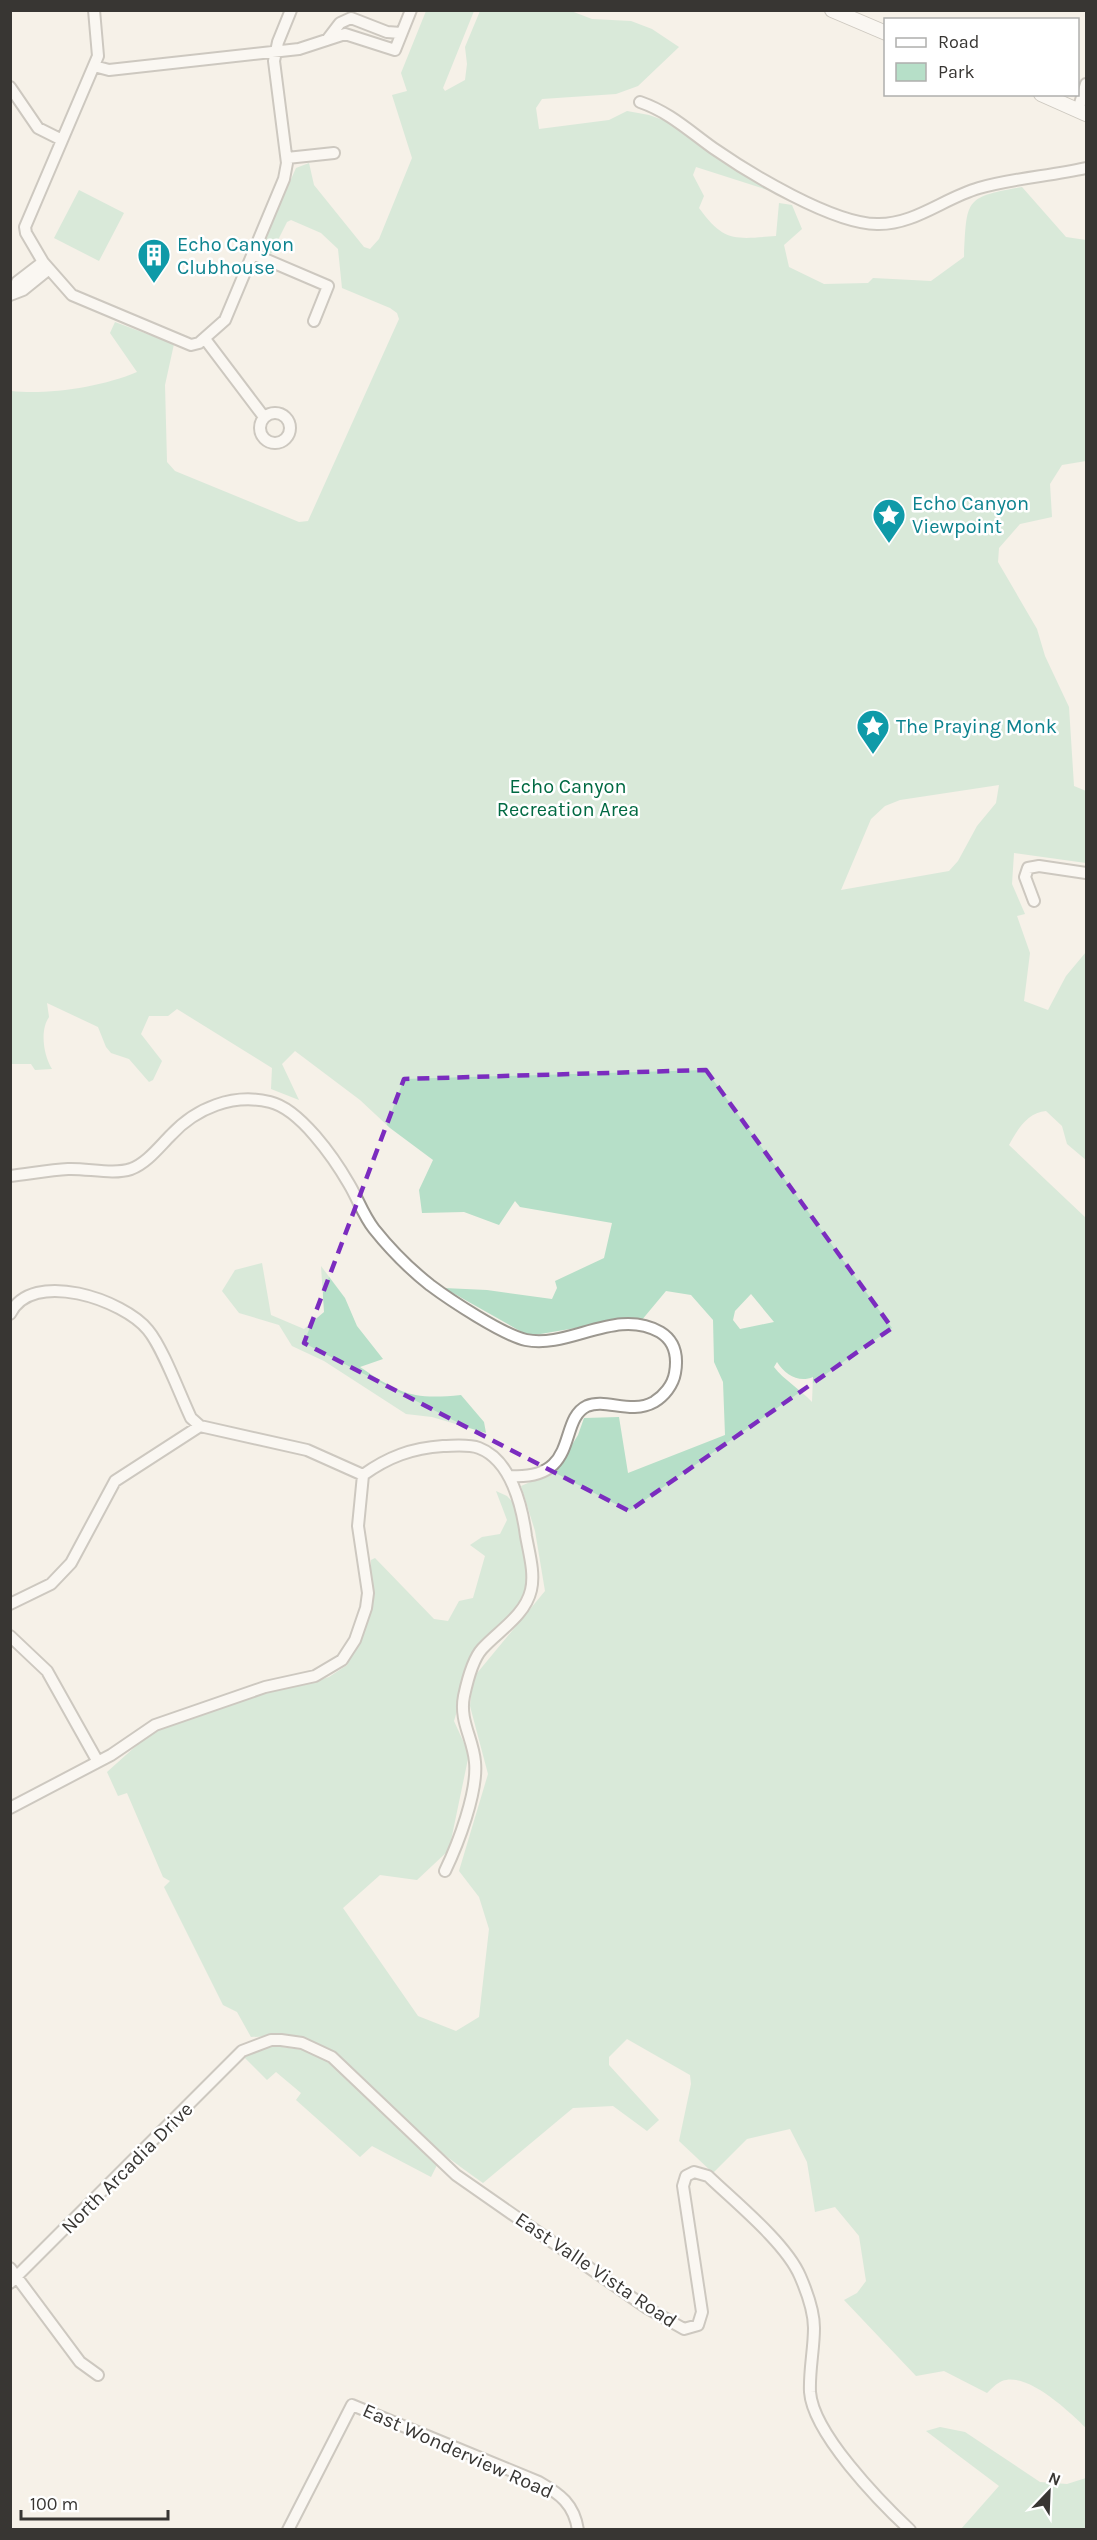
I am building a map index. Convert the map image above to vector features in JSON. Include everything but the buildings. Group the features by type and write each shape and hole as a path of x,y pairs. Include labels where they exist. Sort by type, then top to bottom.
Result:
{"street":[{"path":"94,10 99,49 94,66 60,139 25,227 28,238 46,266 72,295 191,345 205,339 225,320 284,179 287,158 274,71 275,52 291,10"},
{"path":"94,66 110,70 275,52 310,47 350,34 395,50 411,10"},
{"path":"832,10 877,24"},
{"path":"852,10 877,24"},
{"path":"327,40 340,23 351,18 387,32 401,33"},
{"path":"1046,96 1082,112 1086,84"},
{"path":"10,87 38,128 60,139"},
{"path":"640,102 666,113 734,161 810,203 834,214 874,225 903,221 977,188 1086,168"},
{"path":"287,158 334,153"},
{"path":"253,254 328,286 314,321"},
{"path":"12,294 22,290 46,266"},
{"path":"205,339 264,417"},
{"path":"1034,901 1025,877 1028,868 1039,866 1086,873"},
{"path":"10,1176 67,1169 128,1170 152,1155 196,1112 228,1101 256,1099 273,1102 289,1110 306,1126 348,1182 374,1228 390,1247 430,1285 512,1336 528,1341 543,1340 615,1325 634,1324 655,1330 672,1343 676,1355 675,1375 670,1386 655,1401 643,1407 622,1408 593,1404 582,1409 558,1459 550,1467 531,1475 509,1476"},
{"path":"10,1314 21,1299 48,1290 96,1298 135,1317 149,1331 191,1418 200,1426 307,1450 363,1475"},
{"path":"10,1604 51,1584 71,1563 115,1481 200,1426"},
{"path":"363,1475 393,1456 427,1447 478,1448 485,1451 509,1476 523,1516 532,1573 531,1591 515,1618 480,1651 468,1680 462,1716 476,1765 455,1850 445,1871"},
{"path":"10,1808 98,1762 155,1725 265,1687 315,1676 342,1660 355,1640 366,1608 368,1593 358,1526 363,1475"},
{"path":"10,1636 47,1671 98,1762"},
{"name":"East Valle Vista Road","path":"242,2051 271,2040 281,2040 302,2043 332,2057 456,2175 647,2308 684,2329 698,2325 702,2313 683,2186 686,2176 694,2172 708,2176 786,2253 799,2273 812,2309 814,2326 810,2391 813,2409 838,2450 910,2529"},
{"name":"North Arcadia Drive","path":"13,2276 242,2051"},
{"path":"13,2276 80,2362 98,2375"},
{"name":"East Wonderview Road","path":"288,2529 352,2404 539,2482 560,2495 573,2510 578,2529"}],"highlighted area":[{"path":"706,1070 892,1328 629,1511 304,1343 404,1079"}],"green space":[{"name":"Echo Canyon Recreation Area","path":"426,11 474,11 443,88 445,91 465,80 467,64 465,47 480,11 571,11 592,19 631,21 652,29 679,47 638,86 616,94 542,99 536,108 539,129 609,120 627,111 669,122 714,156 780,194 696,167 693,175 704,196 699,208 716,228 741,238 776,236 779,203 792,205 802,229 784,245 789,267 824,284 868,283 873,278 931,281 964,257 966,223 972,204 979,198 1003,190 1022,187 1066,237 1086,240 1086,461 1062,465 1050,484 1052,517 1020,524 999,548 998,562 1037,629 1045,656 1069,707 1074,786 1086,791 1086,863 1014,853 1012,884 1025,914 1017,916 1030,953 1024,1001 1048,1010 1066,976 1086,952 1086,1160 1067,1144 1062,1126 1046,1111 1028,1118 1009,1145 1086,1218 1086,2428 1070,2412 1047,2395 1023,2382 1012,2379 1002,2381 987,2393 944,2371 916,2376 844,2300 857,2293 866,2281 859,2236 835,2207 815,2212 807,2162 790,2129 747,2139 713,2173 679,2141 691,2084 690,2075 627,2039 609,2057 609,2065 659,2120 647,2131 613,2106 573,2108 483,2183 404,2122 354,2070 327,2049 300,2039 251,2037 237,2012 223,2005 164,1887 170,1881 163,1877 127,1793 118,1796 107,1772 156,1728 274,1688 303,1685 329,1677 347,1665 371,1603 371,1560 375,1558 434,1619 448,1621 459,1601 473,1598 485,1556 470,1545 482,1537 500,1534 507,1520 496,1491 507,1496 519,1509 528,1584 516,1611 475,1649 454,1721 469,1754 449,1850 417,1880 380,1875 343,1908 418,2016 456,2031 479,2017 489,1929 479,1897 459,1871 488,1774 470,1706 473,1678 545,1591 535,1531 521,1486 556,1471 578,1435 584,1418 619,1417 628,1473 725,1435 723,1382 714,1362 713,1320 691,1295 666,1291 641,1321 587,1326 529,1336 444,1288 487,1290 552,1299 557,1288 555,1281 604,1258 612,1223 520,1207 515,1201 499,1225 464,1212 422,1213 419,1190 433,1160 390,1128 360,1100 295,1051 282,1064 299,1100 271,1089 272,1068 177,1009 168,1016 149,1016 141,1034 162,1061 153,1080 149,1082 129,1059 111,1053 98,1027 47,1003 49,1017 44,1028 44,1042 46,1056 52,1069 35,1070 31,1064 11,1064 11,391 41,392 75,389 108,382 137,372 110,333 115,322 174,344 165,385 167,462 175,471 299,522 308,521 399,319 397,313 390,308 342,288 338,249 321,233 291,220 287,222 271,254 265,248 264,240 296,168 309,163 314,185 364,247 370,249 379,239 412,158 392,95 407,91 401,73","holes":["999,785 996,803 977,826 958,861 949,871 841,890 871,819 885,806 900,800","751,1294 774,1322 740,1329 733,1320 735,1311","777,1362 793,1377 803,1379 813,1377 812,1402 774,1367"]},
{"path":"79,190 124,213 99,261 54,238"},
{"path":"262,1263 271,1315 304,1329 324,1312 321,1266 345,1298 357,1326 383,1359 360,1367 408,1393 431,1397 461,1395 484,1422 486,1433 432,1417 406,1414 324,1361 292,1346 279,1325 239,1313 222,1291 235,1270"},
{"path":"275,2046 310,2051 330,2061 437,2165 431,2177 372,2146 360,2157 296,2100 301,2093 276,2072 267,2080 243,2056 257,2048"},
{"path":"940,2427 965,2432 1040,2482 1067,2484 1086,2478 1086,2529 961,2529 999,2486 926,2431"}],"place":[{"name":"Echo Canyon Clubhouse","path":"154,284"},
{"name":"Echo Canyon Viewpoint","path":"889,544"},
{"name":"The Praying Monk","path":"873,755"}]}
